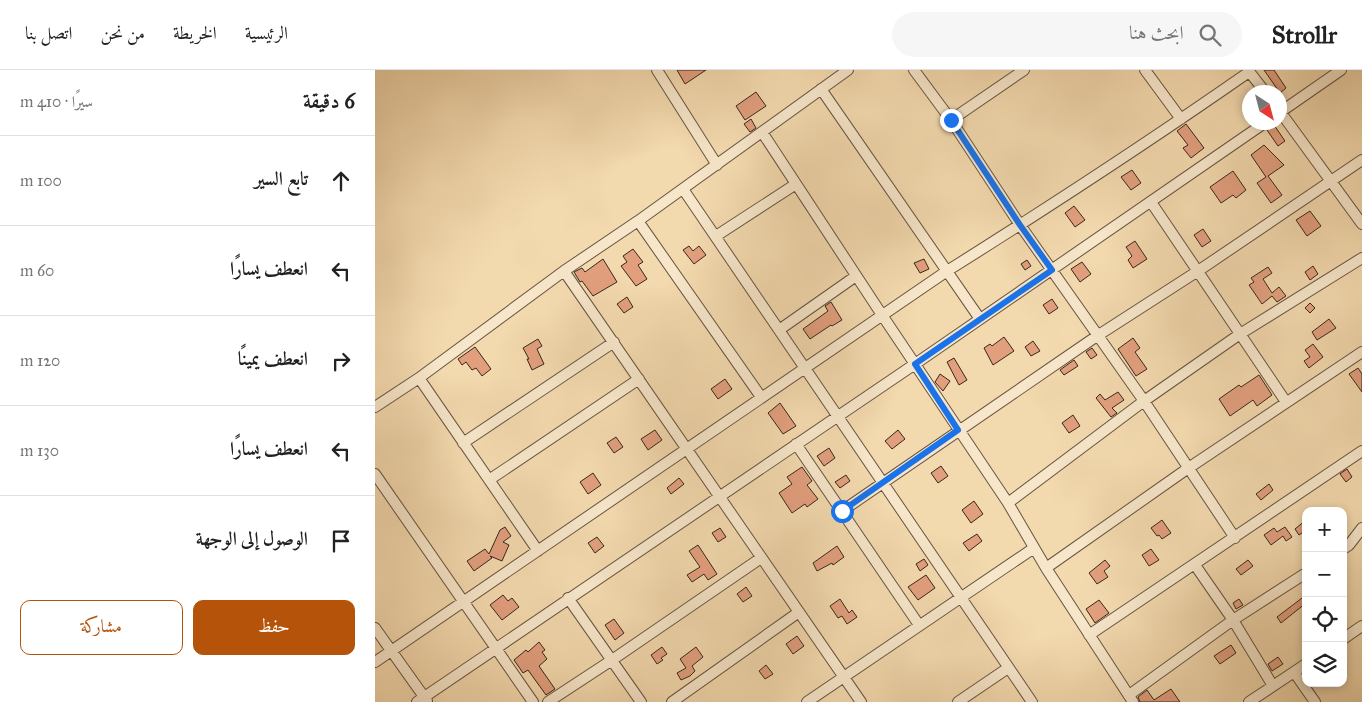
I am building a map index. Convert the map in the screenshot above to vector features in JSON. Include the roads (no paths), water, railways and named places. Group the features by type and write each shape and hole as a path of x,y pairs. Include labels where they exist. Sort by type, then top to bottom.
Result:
{"street":[{"path":"657,70 717,165"},
{"path":"375,407 419,378 564,271 638,221 848,70"},
{"path":"914,70 951,120 1020,225 1144,401 1187,469 1235,538"},
{"path":"951,120 1024,70"},
{"path":"1145,70 1181,119"},
{"path":"1287,107 1341,70"},
{"path":"375,662 882,315 1181,119 1248,71 1259,85"},
{"path":"821,89 980,319"},
{"path":"1287,121 1362,224"},
{"path":"375,628 423,700 568,598 915,364 1254,130"},
{"path":"762,132 958,430 1008,502 1046,568 1131,699 1233,620 1302,576"},
{"path":"842,511 1097,336 1198,271 1362,160"},
{"path":"717,236 796,184"},
{"path":"683,189 717,236 1032,702"},
{"path":"1151,202 1286,402"},
{"path":"638,221 761,397"},
{"path":"1008,502 1144,401 1240,334 1362,258"},
{"path":"564,271 861,702"},
{"path":"779,330 856,276"},
{"path":"463,443 613,342"},
{"path":"1046,568 1187,469 1362,352"},
{"path":"419,378 538,551"},
{"path":"489,480 639,379"},
{"path":"796,444 919,625"},
{"path":"1089,635 1362,451"},
{"path":"375,474 533,702"},
{"path":"1347,546 1362,528"},
{"path":"807,702 1034,548"},
{"path":"548,702 761,558"},
{"path":"1195,565 1233,620 1273,686"},
{"path":"568,598 641,702"},
{"path":"672,702 799,612"},
{"path":"1347,636 1362,626"},
{"path":"1249,702 1302,667"},
{"path":"958,702 1008,668"},
{"path":"1294,672 1315,702"}]}
